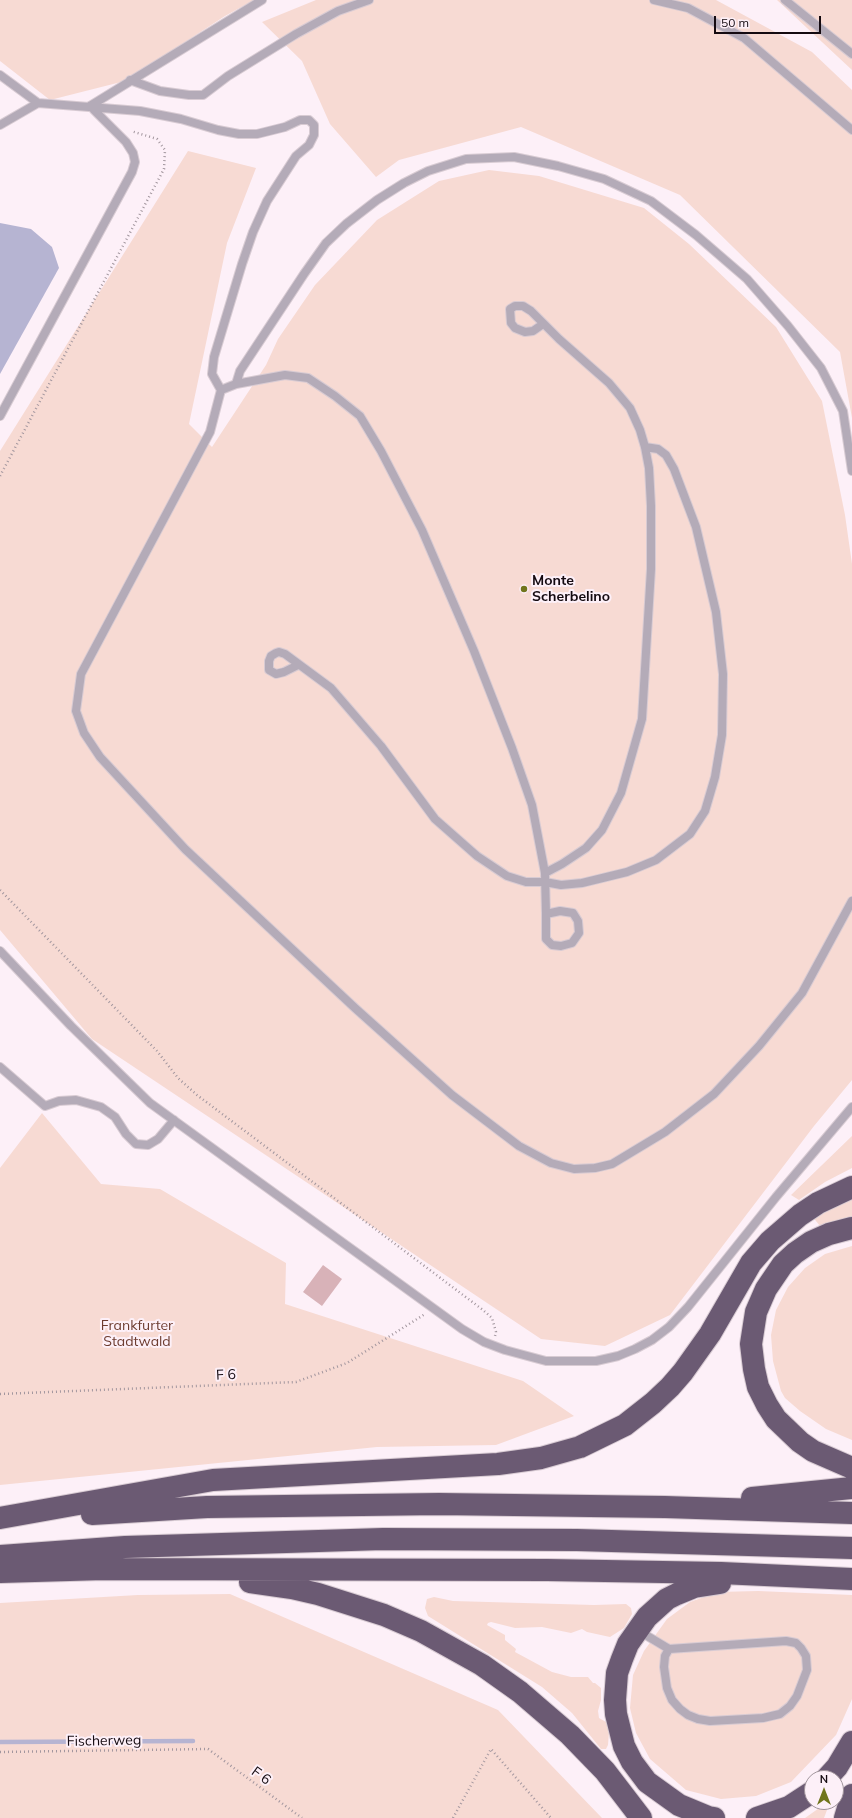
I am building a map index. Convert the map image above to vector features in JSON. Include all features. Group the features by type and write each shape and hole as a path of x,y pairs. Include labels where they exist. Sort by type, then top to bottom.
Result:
{"highway":[{"path":"0,1518 213,1480 498,1464 541,1458 580,1447 626,1425 665,1392 683,1372 700,1349 741,1278 770,1241 800,1214 818,1203 852,1187"},
{"path":"852,1228 829,1234 811,1242 795,1253 783,1264 772,1278 761,1299 756,1312 751,1344 753,1364 758,1387 776,1419 800,1442 813,1451 852,1468"},
{"path":"665,1506 852,1488"},
{"path":"0,1518 214,1507 439,1504 665,1506 852,1513"},
{"path":"0,1556 125,1547 382,1539 577,1540 852,1548"},
{"path":"0,1572 104,1569 547,1570 721,1573 852,1579"},
{"path":"170,1570 236,1581 267,1584 318,1594 384,1615 441,1642 501,1678 554,1720 605,1771 641,1818"},
{"path":"714,1818 678,1805 657,1790 640,1772 624,1746 616,1714 617,1673 628,1644 647,1617 667,1599 694,1586 806,1576"},
{"path":"834,1770 852,1742"},
{"path":"845,1818 852,1795"},
{"path":"758,1818 790,1807 804,1797"}],"lane":[{"path":"90,106 262,0"},
{"path":"130,80 160,91 188,95 203,95 228,76 296,34 338,11 369,0"},
{"path":"654,0 688,8 744,38 852,130"},
{"path":"785,0 852,54"},
{"path":"0,76 38,103 140,111 181,118 218,130 239,134 257,134 285,127 300,120 310,120 314,125 314,135 309,145 296,156 267,201 244,258 214,357 212,374 221,390 210,432 81,674 76,711 84,733 100,758 185,849 355,1008 452,1095 519,1146 551,1163 574,1169 595,1168 612,1164 665,1132 714,1094 759,1046 802,993 852,901"},
{"path":"0,124 38,103"},
{"path":"0,416 132,172 135,162 133,153 126,142 90,106"},
{"path":"236,384 240,371 304,274 326,243 346,224 377,200 404,183 428,171 466,159 514,157 558,166 604,179 651,201 696,235 747,280 788,326 821,368 843,411 852,471"},
{"path":"543,324 609,383 630,408 640,430 645,447 649,468 651,506 651,569 642,719 621,793 602,830 586,848 545,873"},
{"path":"221,390 236,384 285,375 308,378 335,396 360,416 381,451 422,530 474,651 512,748 532,805 545,873 546,939 552,945 561,946 572,943 579,933 578,921 573,913 560,911 546,914"},
{"path":"298,665 331,688 381,746 435,819 477,856 507,876 526,882 545,882 561,885 582,883 628,872 656,860 690,834 705,811 715,777 722,735 723,674 716,612 696,527 674,469 666,455 658,449 645,447"},
{"path":"0,951 71,1026 144,1097 174,1120 462,1329 492,1345 526,1357 546,1361 596,1361 618,1356 652,1340 669,1327 688,1307 776,1197 852,1107"},
{"path":"0,1067 44,1106 59,1101 76,1100 101,1107 115,1117 126,1134 136,1144 148,1145 158,1139 174,1120"},
{"path":"637,1630 669,1649 786,1641 796,1643 806,1656 807,1670 798,1696 790,1706 780,1714 763,1718 710,1721 698,1719 688,1715 672,1700 667,1688 664,1666 665,1656 669,1649"}],"path":[{"path":"0,476 164,169 165,150 157,139 139,132 109,126"},
{"path":"0,890 157,1051 178,1078 196,1095 484,1310 492,1318 496,1332 492,1345"},
{"name":"F 6","path":"0,1394 296,1382 347,1363 434,1308"},
{"name":"F 6","path":"208,1749 302,1818"},
{"name":"Fischerweg","path":"0,1752 208,1749"},
{"path":"453,1818 491,1749 551,1818"}],"green space":[{"path":"0,0 254,0 225,16 125,81 50,100 0,61"},
{"path":"316,0 716,0 812,52 852,90 852,418 840,352 680,195 521,127 399,160 376,177 330,124 302,61 262,22"},
{"path":"777,0 852,0 852,70"},
{"path":"188,151 256,168 227,243 189,424 212,447 266,365 278,339 315,285 377,220 439,181 489,170 539,176 644,208 689,244 776,327 822,401 845,515 852,564 852,1080 814,1126 670,1315 605,1346 541,1339 92,1039 0,930 0,451"},
{"name":"Frankfurter Stadtwald","path":"42,1113 101,1184 160,1189 286,1263 285,1304 523,1381 574,1416 496,1445 377,1447 0,1485 0,1168"},
{"path":"852,1136 852,1168 825,1182 799,1200 791,1195"},
{"path":"852,1197 852,1218 820,1226 812,1216"},
{"path":"852,1246 852,1440 826,1429 800,1411 785,1398 781,1391 773,1361 771,1335 776,1310 788,1287 805,1268 825,1254"},
{"path":"758,1591 852,1595 852,1699 836,1735 791,1782 756,1796 721,1799 686,1790 650,1759 636,1733 630,1708 633,1675 644,1651 667,1619 690,1602 718,1592"},
{"path":"230,1594 498,1710 602,1818 0,1818 0,1603 138,1595"},
{"path":"434,1597 453,1601 594,1605 626,1604 631,1608 632,1614 624,1628 610,1637 587,1632 582,1629 571,1633 542,1627 515,1628 491,1622 487,1625 505,1635 505,1640 516,1649 515,1652 552,1672 571,1677 588,1677 593,1683 601,1688 601,1700 598,1711 599,1718 606,1722 609,1732 608,1745 606,1749 601,1749 572,1713 542,1687 428,1616 425,1608 427,1599"},
{"path":"816,1810 827,1810 824,1818 805,1818"}],"water":[{"path":"0,223 31,229 52,247 59,268 0,374"}],"building":[{"path":"323,1265 342,1279 322,1306 303,1292"}],"waterway":[{"path":"0,1742 193,1741"}],"place":[{"name":"Monte Scherbelino","path":"524,589"}]}
